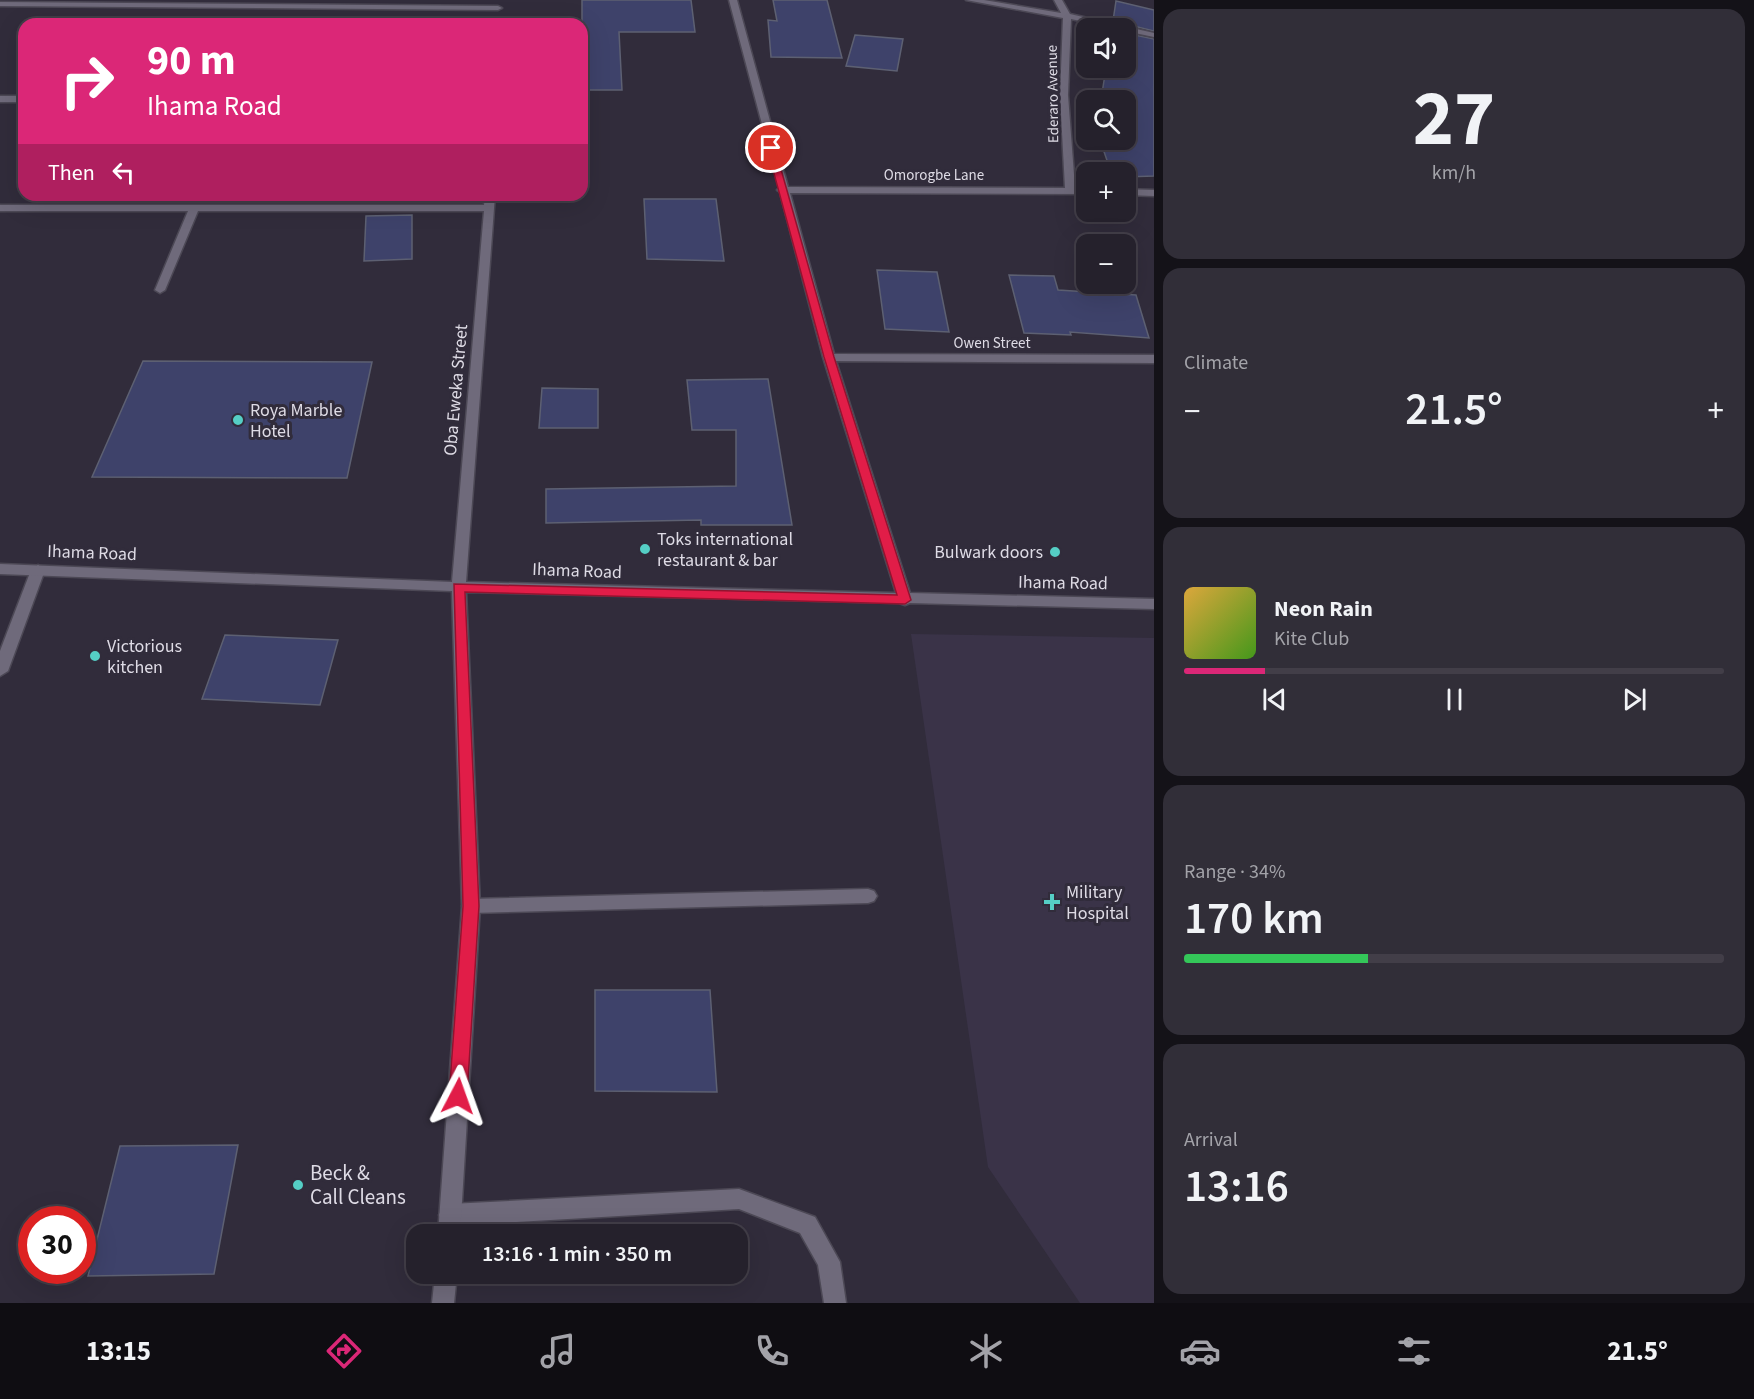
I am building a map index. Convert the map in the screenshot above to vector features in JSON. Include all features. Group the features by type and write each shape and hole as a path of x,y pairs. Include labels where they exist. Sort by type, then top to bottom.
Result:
{"street":[{"path":"733,0 782,190 829,357 905,600"},
{"path":"970,0 1066,15 1154,35"},
{"name":"Ederaro Avenue","path":"1058,0 1066,15 1064,95 1070,190"},
{"path":"0,4 499,8"},
{"path":"0,99 18,99"},
{"name":"Omorogbe Lane","path":"782,190 1076,190"},
{"path":"1136,192 1154,193"},
{"path":"0,208 490,201"},
{"name":"Oba Eweka Street","path":"449,1224 471,906 459,587 490,201"},
{"path":"160,290 195,207"},
{"name":"Owen Street","path":"829,357 1154,359"},
{"name":"Ihama Road","path":"0,569 459,587 905,600 1154,604"},
{"path":"0,671 38,570"},
{"path":"471,906 868,896"},
{"path":"460,1224 739,1199 807,1225 829,1262 835,1303"},
{"path":"443,1303 445,1284"}],"shaded area":[{"name":"Military Hospital","path":"911,634 1154,638 1154,1303 1080,1303 988,1167"}],"building":[{"path":"582,0 691,0 695,32 619,32 622,90 588,90 588,18 582,18"},
{"path":"773,0 827,0 842,58 771,57 768,20 777,21"},
{"path":"1116,1 1154,10 1154,31 1136,27 1136,18 1113,18"},
{"path":"855,35 903,39 897,71 846,66"},
{"path":"1136,35 1154,39 1154,176 1136,177 1136,162 1108,162 1103,150 1136,150 1136,90 1103,90 1104,78 1136,78"},
{"path":"644,199 716,199 724,261 647,259"},
{"path":"412,215 412,259 364,261 366,216"},
{"path":"877,270 937,272 949,332 885,329"},
{"path":"1009,275 1054,276 1058,290 1076,291 1076,294 1136,295 1149,338 1070,332 1071,335 1024,333"},
{"name":"Roya Marble Hotel","path":"143,361 372,362 347,478 92,477"},
{"path":"768,379 792,525 701,525 701,520 546,523 546,489 736,486 736,430 692,430 687,380"},
{"path":"542,388 598,389 598,428 539,428"},
{"path":"225,635 338,640 320,705 202,699"},
{"path":"595,990 710,990 717,1092 595,1091"},
{"path":"238,1145 214,1274 96,1276 96,1244 120,1146"}],"place":[{"name":"Roya Marble Hotel","path":"238,420"},
{"name":"Toks international restaurant & bar","path":"645,549"},
{"name":"Bulwark doors","path":"1055,552"},
{"name":"Victorious kitchen","path":"95,656"},
{"name":"Military Hospital","path":"1052,902"},
{"name":"Beck & Call Cleans","path":"298,1185"}],"route":[{"path":"458,1096 471,906 459,587 905,600 829,357 771,148"}]}
